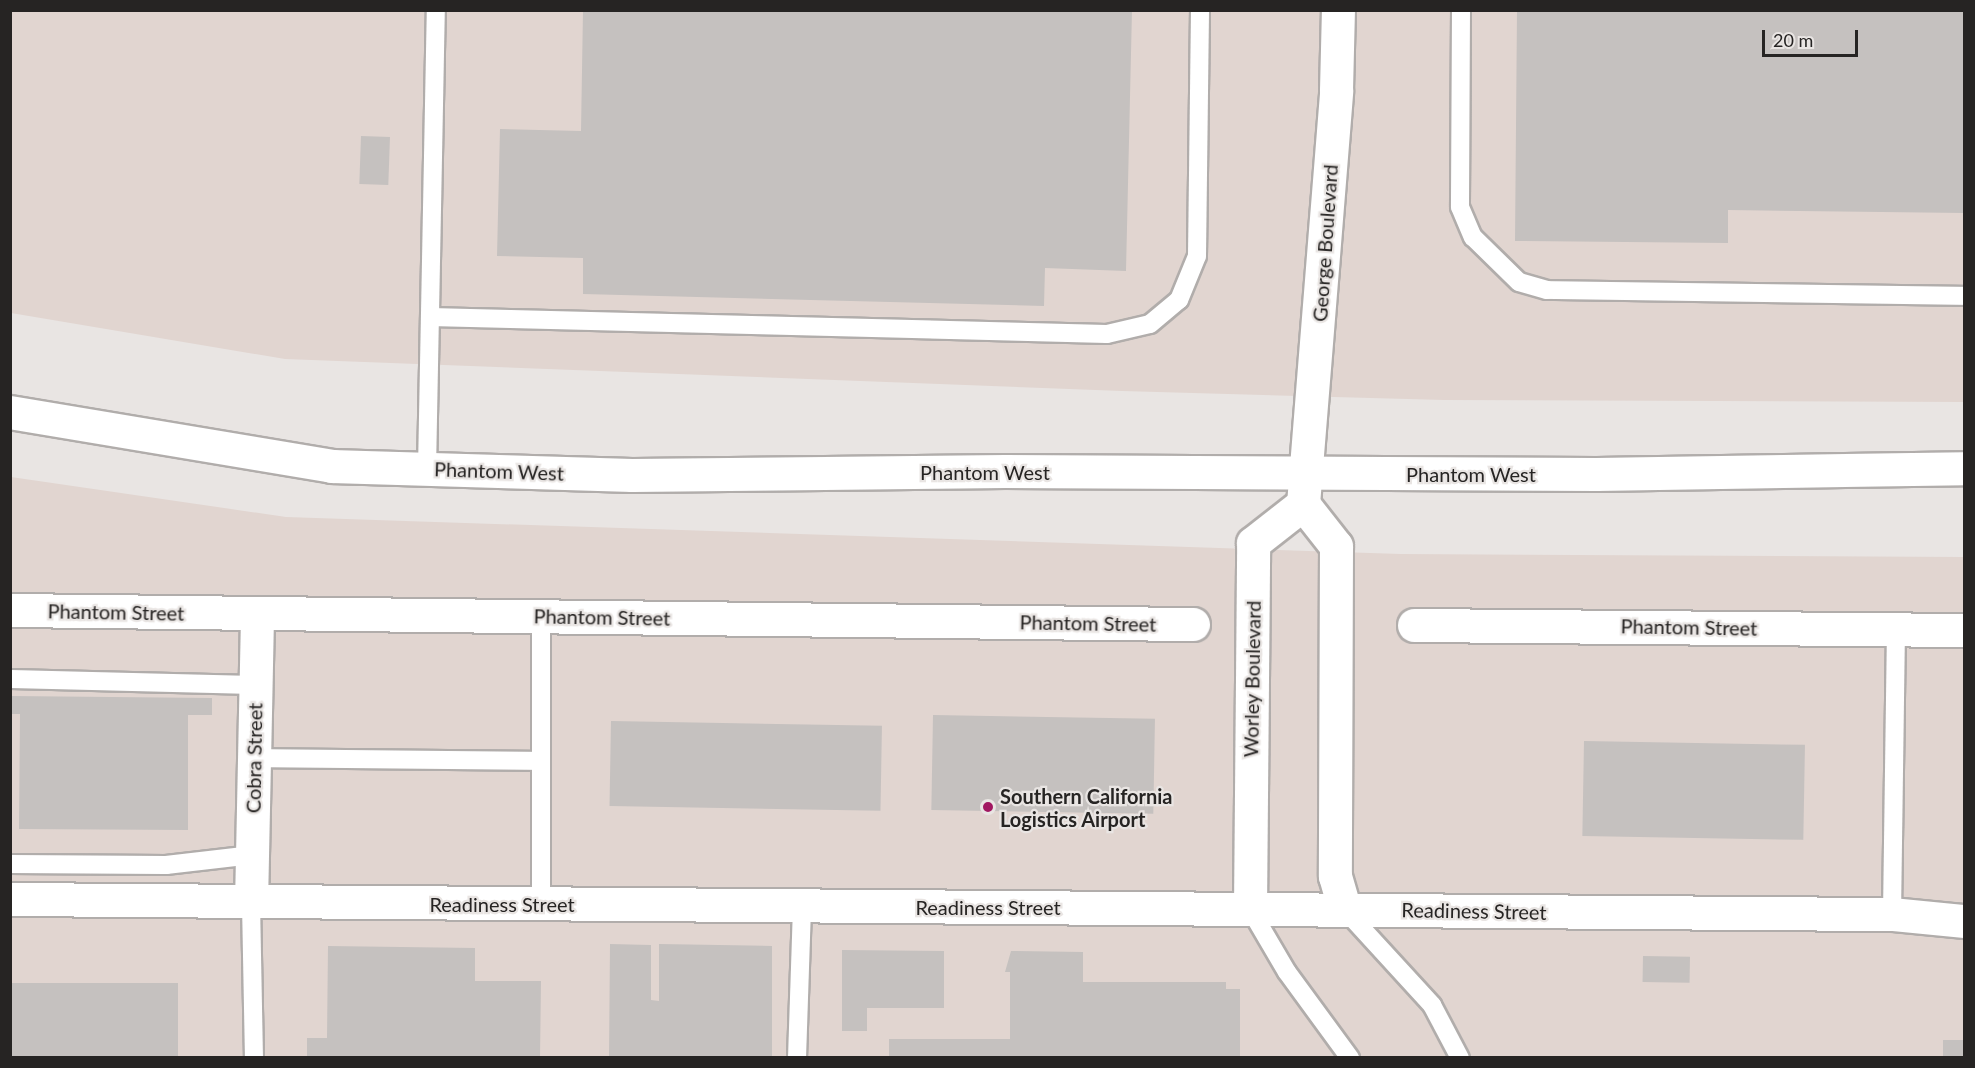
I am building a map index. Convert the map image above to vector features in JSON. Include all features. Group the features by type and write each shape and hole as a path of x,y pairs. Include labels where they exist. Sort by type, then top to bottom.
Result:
{"street":[{"name":"George Boulevard","path":"1306,489 1336,90 1338,10"},
{"name":"Phantom West","path":"10,412 331,466 632,476 1005,471 1306,489 1965,468"},
{"name":"Worley Boulevard","path":"1250,909 1253,543 1306,489"},
{"path":"1306,489 1336,546 1335,876 1345,910"},
{"name":"Phantom Street","path":"10,610 1193,624"},
{"name":"Cobra Street","path":"251,903 256,614"},
{"name":"Phantom Street","path":"1414,625 1965,630"},
{"name":"Readiness Street","path":"10,899 251,903 1892,914 1965,921"}],"lane":[{"path":"427,469 436,10"},
{"path":"430,317 1107,334 1150,324 1179,300 1197,256 1200,10"},
{"path":"1461,10 1460,207 1473,237 1519,282 1547,290 1965,296"},
{"path":"541,616 541,905"},
{"path":"1892,914 1896,629"},
{"path":"10,679 255,685"},
{"path":"253,758 541,761"},
{"path":"10,864 166,865 252,855"},
{"path":"160,901 166,865"},
{"path":"251,903 254,1058"},
{"path":"797,1058 802,906"},
{"path":"1250,909 1287,972 1350,1058"},
{"path":"1345,910 1432,1005 1460,1058"}],"shaded area":[{"path":"10,11 1964,11 1964,402 1444,400 1122,391 285,359 11,313"},
{"name":"Southern California Logistics Airport","path":"11,477 286,517 1401,554 1964,557 1964,1057 11,1058"}],"building":[{"path":"583,10 1132,10 1126,271 1045,268 1044,306 583,294 583,258 497,256 500,129 581,131"},
{"path":"1517,10 1964,10 1964,213 1728,210 1728,243 1515,241"},
{"path":"361,136 390,137 388,185 359,184"},
{"path":"10,696 212,698 212,715 188,715 188,830 19,829 20,714 10,714"},
{"path":"933,715 1155,719 1153,814 931,810"},
{"path":"611,721 882,726 880,811 610,806"},
{"path":"1584,741 1805,745 1803,840 1582,836"},
{"path":"610,944 651,945 651,1000 659,1001 659,944 772,946 772,1058 609,1058"},
{"path":"328,946 475,948 475,981 541,981 540,1058 307,1058 307,1038 327,1038"},
{"path":"842,950 944,951 944,1008 867,1008 867,1031 842,1031"},
{"path":"1011,951 1083,952 1083,982 1226,982 1226,989 1240,989 1240,1058 889,1058 889,1039 1010,1039 1010,972 1005,972"},
{"path":"1643,956 1690,957 1690,983 1643,982"},
{"path":"10,983 178,983 178,1058 10,1058"},
{"path":"1943,1040 1964,1040 1964,1058 1943,1058"}],"place":[{"name":"Southern California Logistics Airport","path":"988,807"}]}
